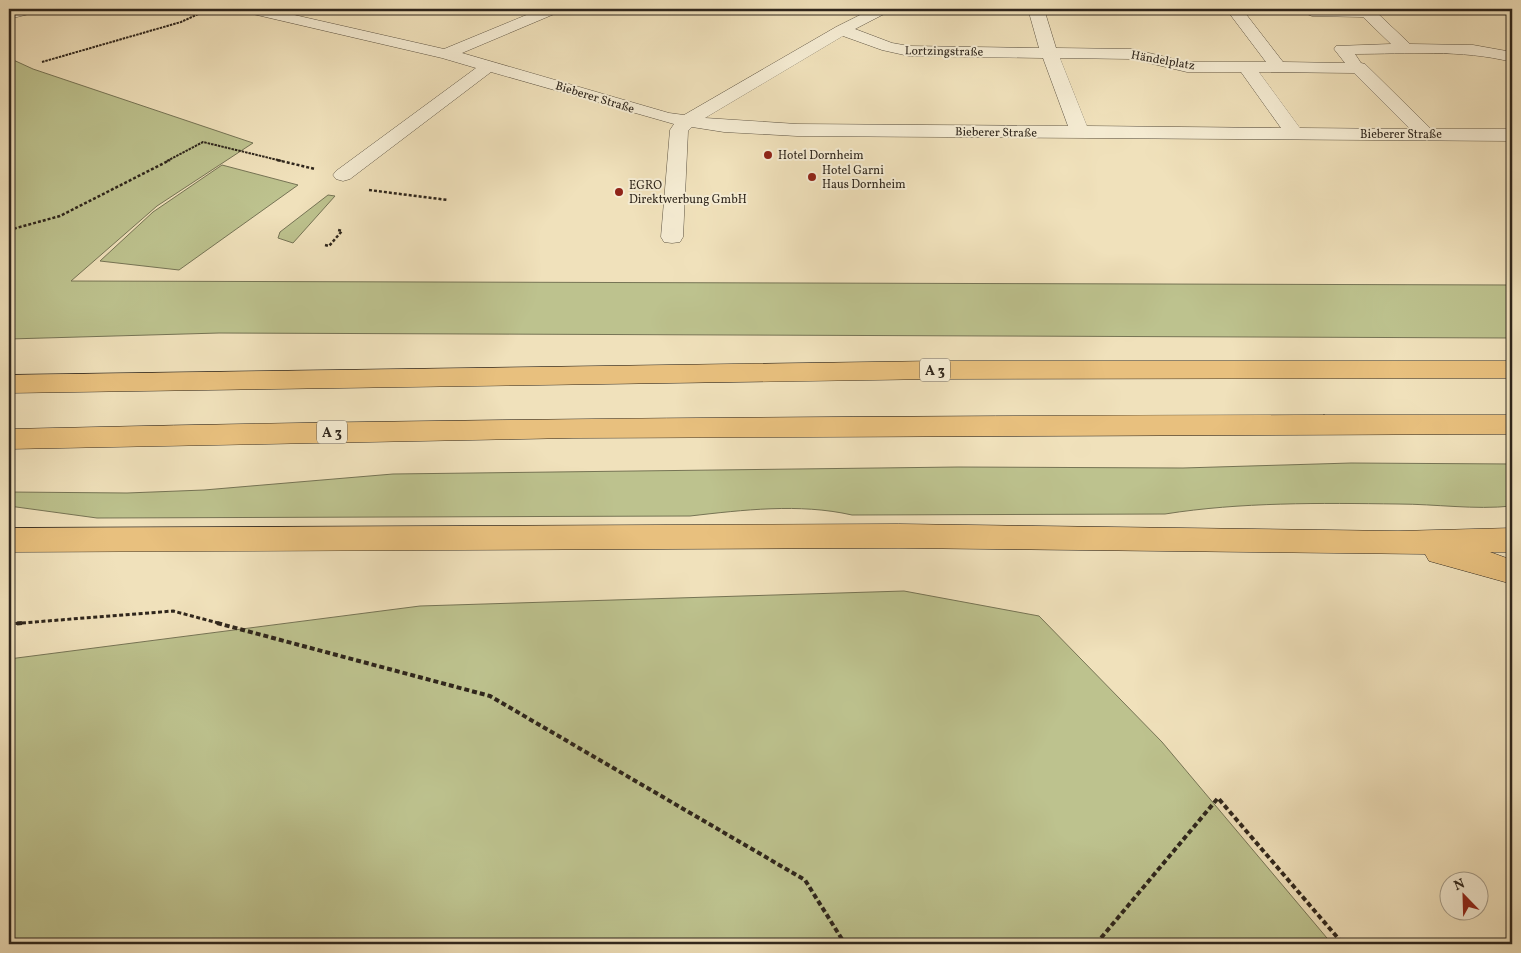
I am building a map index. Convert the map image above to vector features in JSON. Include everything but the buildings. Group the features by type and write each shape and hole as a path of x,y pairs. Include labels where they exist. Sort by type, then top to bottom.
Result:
{"highway":[{"name":"A 3","path":"9,384 937,370 1512,370"},
{"name":"A 3","path":"9,439 164,434 945,425 1512,425"},
{"path":"9,540 899,536 1398,543 1512,540"},
{"path":"1398,543 1484,562 1512,572"}],"street":[{"path":"9,14 32,9"},
{"name":"Bieberer Straße","path":"249,9 446,54 640,111 687,121 756,129 1512,135"},
{"path":"446,54 554,9"},
{"path":"672,237 679,130 687,121 842,30 883,9"},
{"path":"1036,9 1049,52 1080,133"},
{"path":"1234,9 1278,67"},
{"path":"1310,9 1367,12 1388,11"},
{"path":"1367,12 1406,49"},
{"name":"Lortzingstraße","path":"842,30 888,47 909,52 1049,52"},
{"path":"1426,134 1342,49 1474,50 1493,51 1512,57"},
{"name":"Händelplatz","path":"1049,52 1132,54 1187,67 1359,68"},
{"path":"343,175 454,88 489,66"},
{"path":"1246,67 1294,133"}],"path":[{"path":"42,62 181,22 209,9"},
{"path":"9,230 60,216 203,142 343,175"},
{"path":"367,190 448,200"},
{"path":"325,245 329,246 342,231 338,230"},
{"path":"9,624 173,611 490,696 805,880 845,944"},
{"path":"1096,944 1218,798 1343,944"}],"green space":[{"path":"9,58 33,69 253,143 157,206 71,281 1512,285 1512,338 219,333 9,339"},
{"path":"222,165 298,185 179,270 100,261 153,212"},
{"path":"328,195 335,196 293,243 278,238 280,232"},
{"path":"1351,463 1512,464 1512,506 1339,503 1281,504 1222,507 1165,514 852,515 832,511 791,508 690,516 97,518 9,506 9,492 127,493 204,490 393,474 958,467 1183,468"},
{"path":"904,591 1039,616 1162,742 1332,944 9,944 9,659 420,606"}],"place":[{"name":"Hotel Dornheim","path":"768,155"},
{"name":"Hotel Garni Haus Dornheim","path":"812,177"},
{"name":"EGRO Direktwerbung GmbH","path":"619,192"}]}
